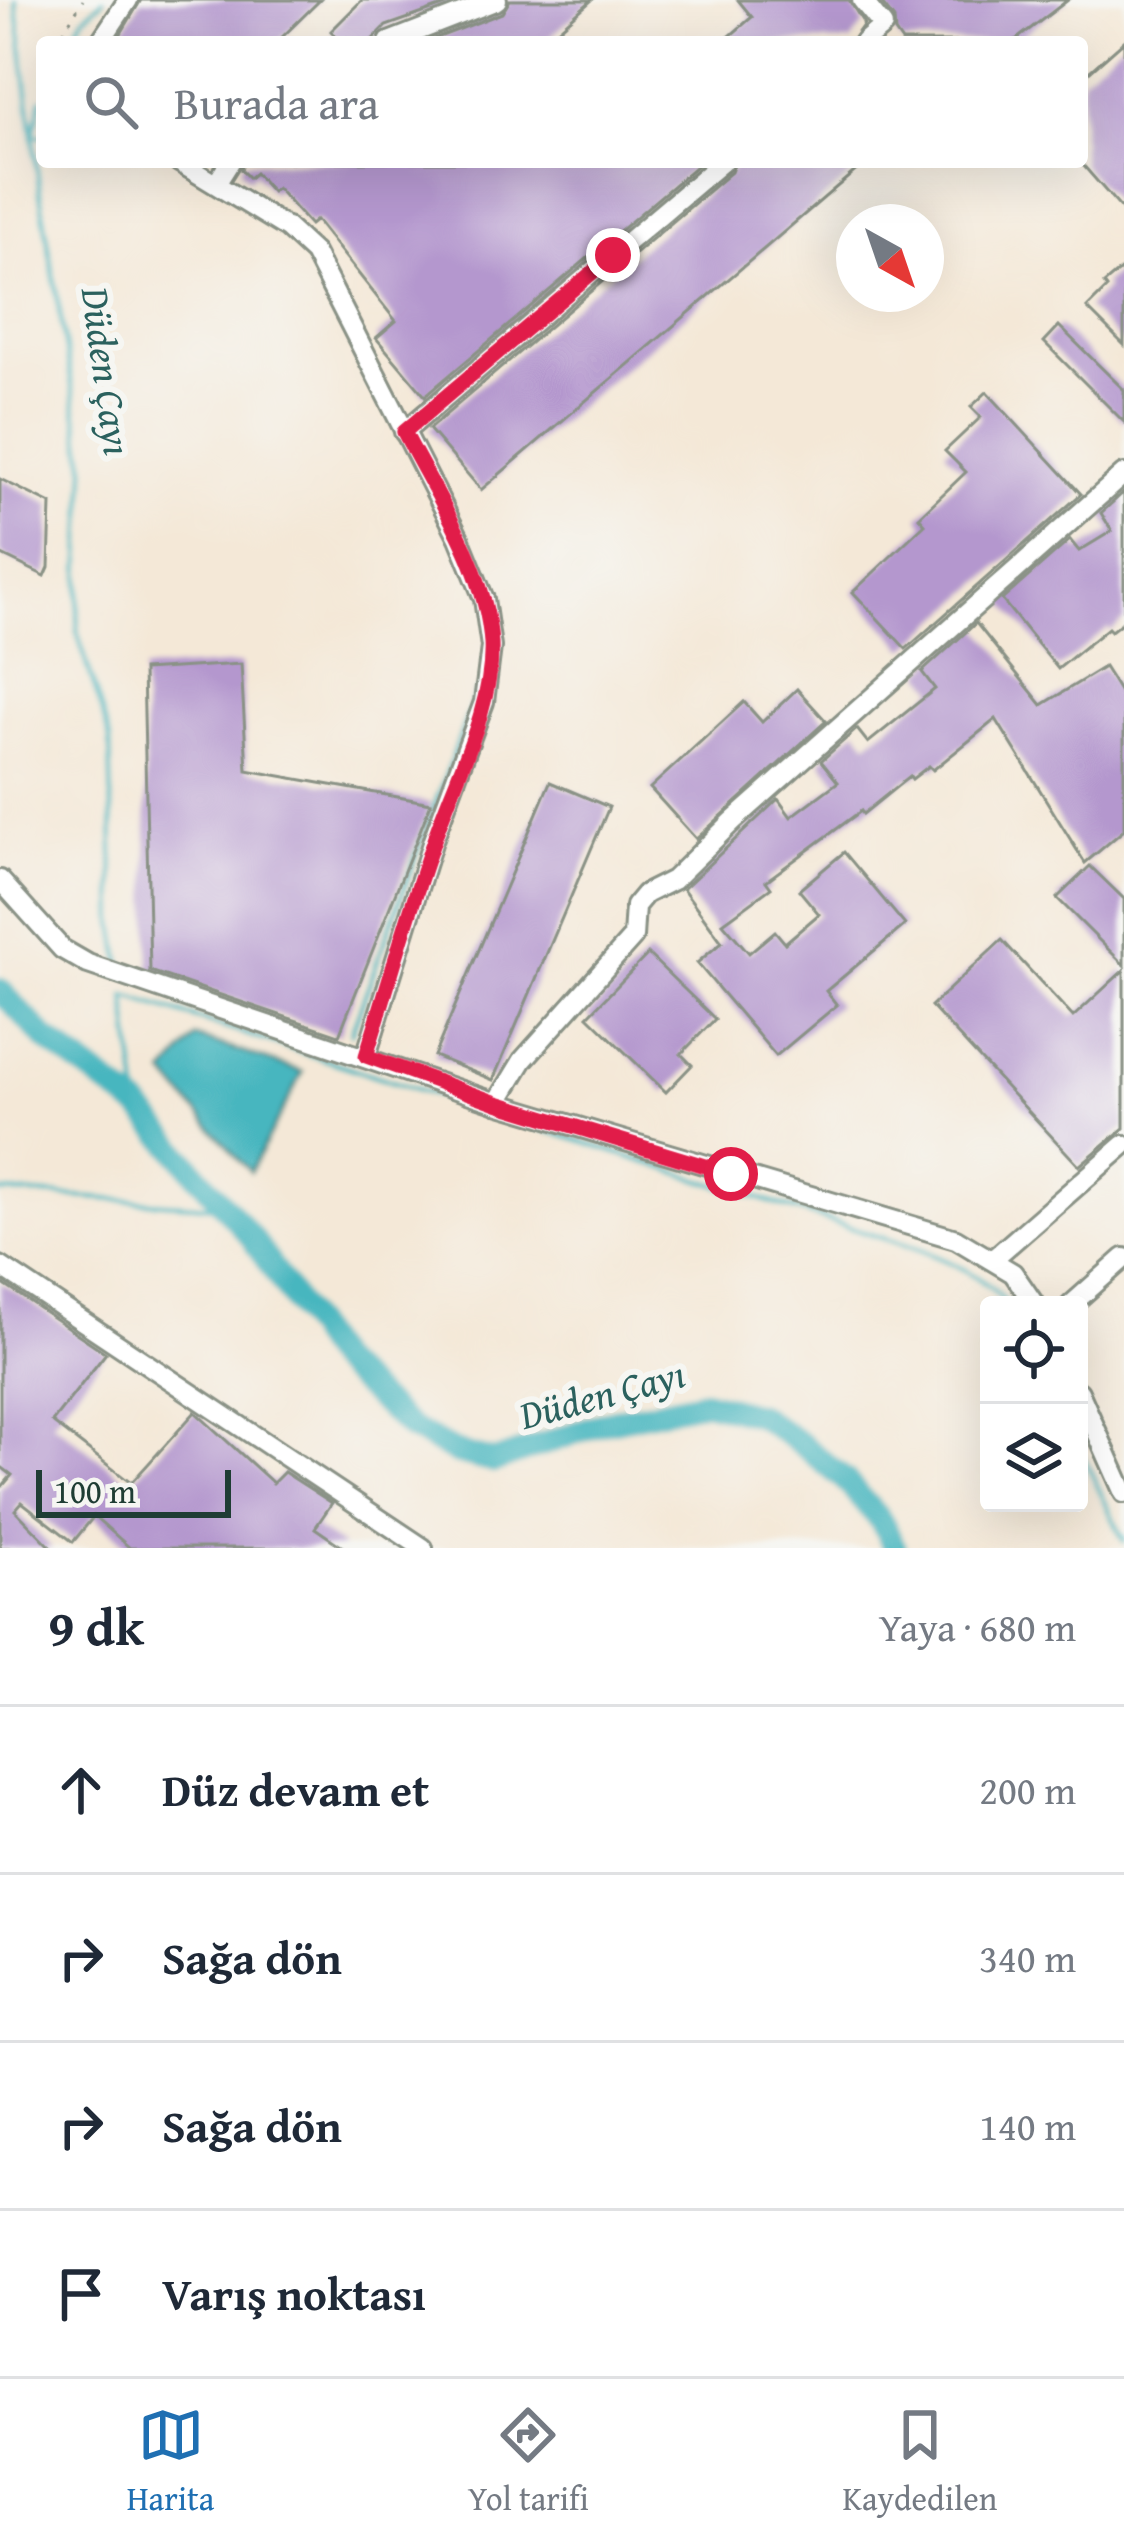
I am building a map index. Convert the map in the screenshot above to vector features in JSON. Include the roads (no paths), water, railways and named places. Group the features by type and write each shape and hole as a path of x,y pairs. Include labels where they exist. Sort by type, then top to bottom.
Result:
{"street":[{"path":"104,36 128,0"},
{"path":"404,36 497,0"},
{"path":"862,0 883,26 871,36"},
{"path":"189,168 287,228 314,253 484,599 491,647 484,702 433,841 366,1056"},
{"path":"216,184 226,168"},
{"path":"404,432 715,168"},
{"path":"497,1103 523,1060 633,938 635,906 645,894 673,880 733,821 1124,474"},
{"path":"0,880 62,949 88,964 497,1103 956,1239 1013,1273 1029,1296"},
{"path":"992,1259 1124,1145"},
{"path":"1081,1296 1124,1258"},
{"path":"0,1265 423,1548"},
{"path":"1084,1404 1124,1493"}],"water":[{"path":"196,1037 303,1072 250,1172 165,1075"}],"waterway":[{"name":"Düden Çayı","path":"16,0 36,161"},
{"path":"73,36 103,0"},
{"path":"36,124 36,136"},
{"name":"Düden Çayı","path":"37,168 86,470 77,631 110,739 115,924 122,967"},
{"path":"351,1033 477,690"},
{"name":"Düden Çayı","path":"0,990 46,1039 140,1108 252,1238 335,1361 411,1429 454,1452 494,1462 605,1422 704,1401 758,1415 805,1447 845,1480 881,1521 895,1548"},
{"path":"140,1108 126,996 920,1250 968,1272 999,1296"},
{"path":"0,1192 225,1207"},
{"path":"1088,1467 1124,1541"}]}
